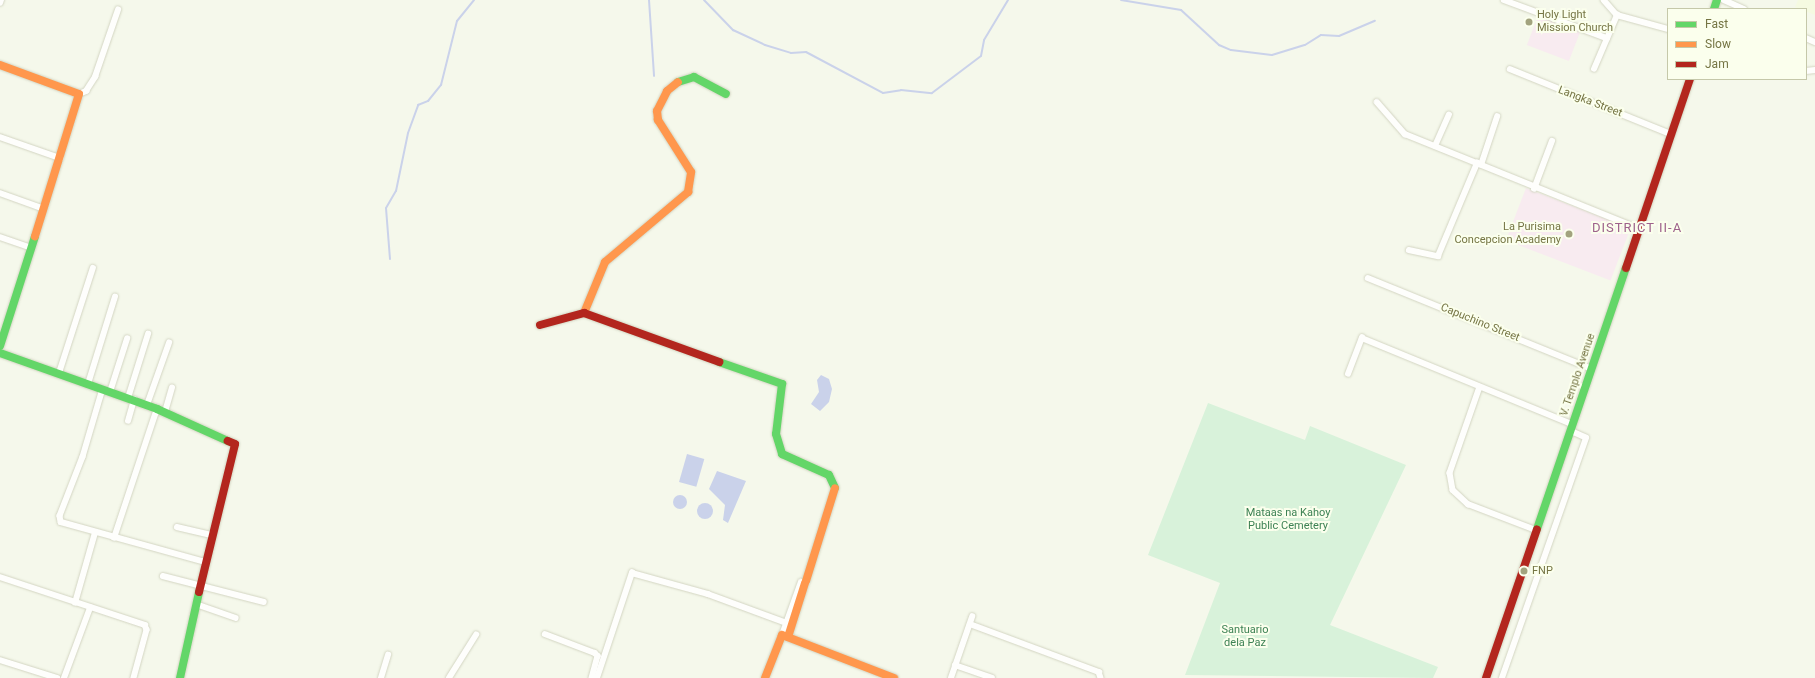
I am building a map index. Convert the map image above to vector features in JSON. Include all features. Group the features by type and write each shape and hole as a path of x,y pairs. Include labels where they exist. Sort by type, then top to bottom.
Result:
{"street":[{"path":"1504,0 1607,38"},
{"path":"1604,0 1617,15 1667,29"},
{"path":"1724,0 1742,8"},
{"path":"0,65 79,94 86,91 95,77 118,10"},
{"path":"1594,69 1617,15"},
{"name":"Langka Street","path":"1510,69 1671,134"},
{"path":"584,312 605,262 688,192 691,172 658,120 657,111 667,91 681,79 694,77 726,94"},
{"name":"V. Templo Avenue","path":"1486,678 1690,80"},
{"path":"0,346 29,247 60,158 79,94"},
{"path":"1377,102 1405,134 1479,164 1534,189 1640,229"},
{"path":"1435,146 1449,115"},
{"path":"1409,250 1438,256 1498,118"},
{"path":"0,137 60,158"},
{"path":"1534,189 1552,142"},
{"path":"0,193 42,208"},
{"path":"0,237 29,247"},
{"path":"59,373 93,268"},
{"name":"Capuchino Street","path":"1368,278 1592,369"},
{"path":"88,384 115,297"},
{"path":"540,325 584,312 782,384 776,434 782,454 829,475 836,486 808,570 784,622 785,636"},
{"path":"128,421 131,399 148,334"},
{"path":"1348,374 1362,338 1571,427 1586,438 1502,678"},
{"path":"127,339 106,390 83,457 60,516 61,522 95,533 205,562"},
{"path":"148,405 169,343"},
{"path":"0,352 148,405 235,444 205,562 180,678"},
{"path":"1480,387 1450,473 1453,490 1468,504 1536,530"},
{"path":"165,412 172,388"},
{"path":"114,538 157,409"},
{"path":"177,527 212,535"},
{"path":"75,603 95,533"},
{"path":"597,678 632,573 708,594 784,622"},
{"path":"163,576 264,602"},
{"path":"0,577 147,627 134,678"},
{"path":"765,678 785,636 803,581"},
{"path":"196,604 236,618"},
{"path":"64,678 90,608"},
{"path":"951,678 972,617"},
{"path":"970,624 1099,672 1101,678"},
{"path":"545,634 595,653 598,656 592,678"},
{"path":"449,678 476,635"},
{"path":"785,636 894,678"},
{"path":"381,678 388,655"},
{"path":"0,660 57,678"},
{"path":"955,665 992,678"}],"shaded area":[{"path":"1798,0 1815,0 1815,15 1807,12 1807,8 1795,7"},
{"path":"1538,16 1580,32 1569,61 1527,45"},
{"name":"La Purisima Concepcion Academy","path":"1526,188 1631,228 1610,280 1506,240"}],"green space":[{"name":"Mataas na Kahoy Public Cemetery","path":"1208,403 1305,440 1310,426 1406,465 1330,625 1438,667 1433,678 1185,675 1220,583 1148,555"}],"water":[{"path":"821,375 829,379 832,389 829,402 820,411 811,404 819,392 817,380"},
{"path":"687,454 704,459 696,487 679,482"},
{"path":"717,471 746,481 728,523 723,520 725,505 709,489"},
{"path":"677,495 683,495 687,499 687,505 683,509 677,509 673,505 673,499"},
{"path":"705,503 711,505 713,511 711,517 705,519 699,517 697,511 699,505"}],"waterway":[{"path":"390,259 386,208 396,191 408,133 418,105 428,101 441,85 457,21 474,0"},
{"path":"649,0 654,76"},
{"path":"704,0 733,30 765,45 791,53 806,52 883,93 901,90 932,93 981,56 984,40 1008,0"},
{"path":"1121,0 1181,10 1219,45 1231,50 1272,55 1305,45 1321,35 1339,36 1375,21"}],"traffic: fast":[{"path":"1714,8 1717,0"},
{"path":"678,82 694,77 726,94"},
{"path":"0,346 35,236"},
{"path":"1537,529 1626,268"},
{"path":"0,353 157,409 228,441"},
{"path":"719,362 782,384 776,434 782,454 829,475 835,488"},
{"path":"180,678 199,592"}],"traffic: slow":[{"path":"0,65 79,94 35,236"},
{"path":"584,313 605,262 688,192 691,172 658,120 657,111 667,91 678,82"},
{"path":"806,581 835,488"},
{"path":"788,637 805,583"},
{"path":"765,678 782,635 894,678"}],"traffic: jam":[{"path":"1626,268 1690,80"},
{"path":"540,325 584,313 719,362"},
{"path":"199,592 235,444 228,441"},
{"path":"1486,678 1537,529"}],"place":[{"name":"Holy Light Mission Church","path":"1529,22"},
{"name":"La Purisima Concepcion Academy","path":"1569,234"},
{"name":"FNP","path":"1524,571"}],"district":[{"name":"DISTRICT II-A","path":"1637,228"}],"park label":[{"name":"Santuario dela Paz","path":"1245,637"}]}
